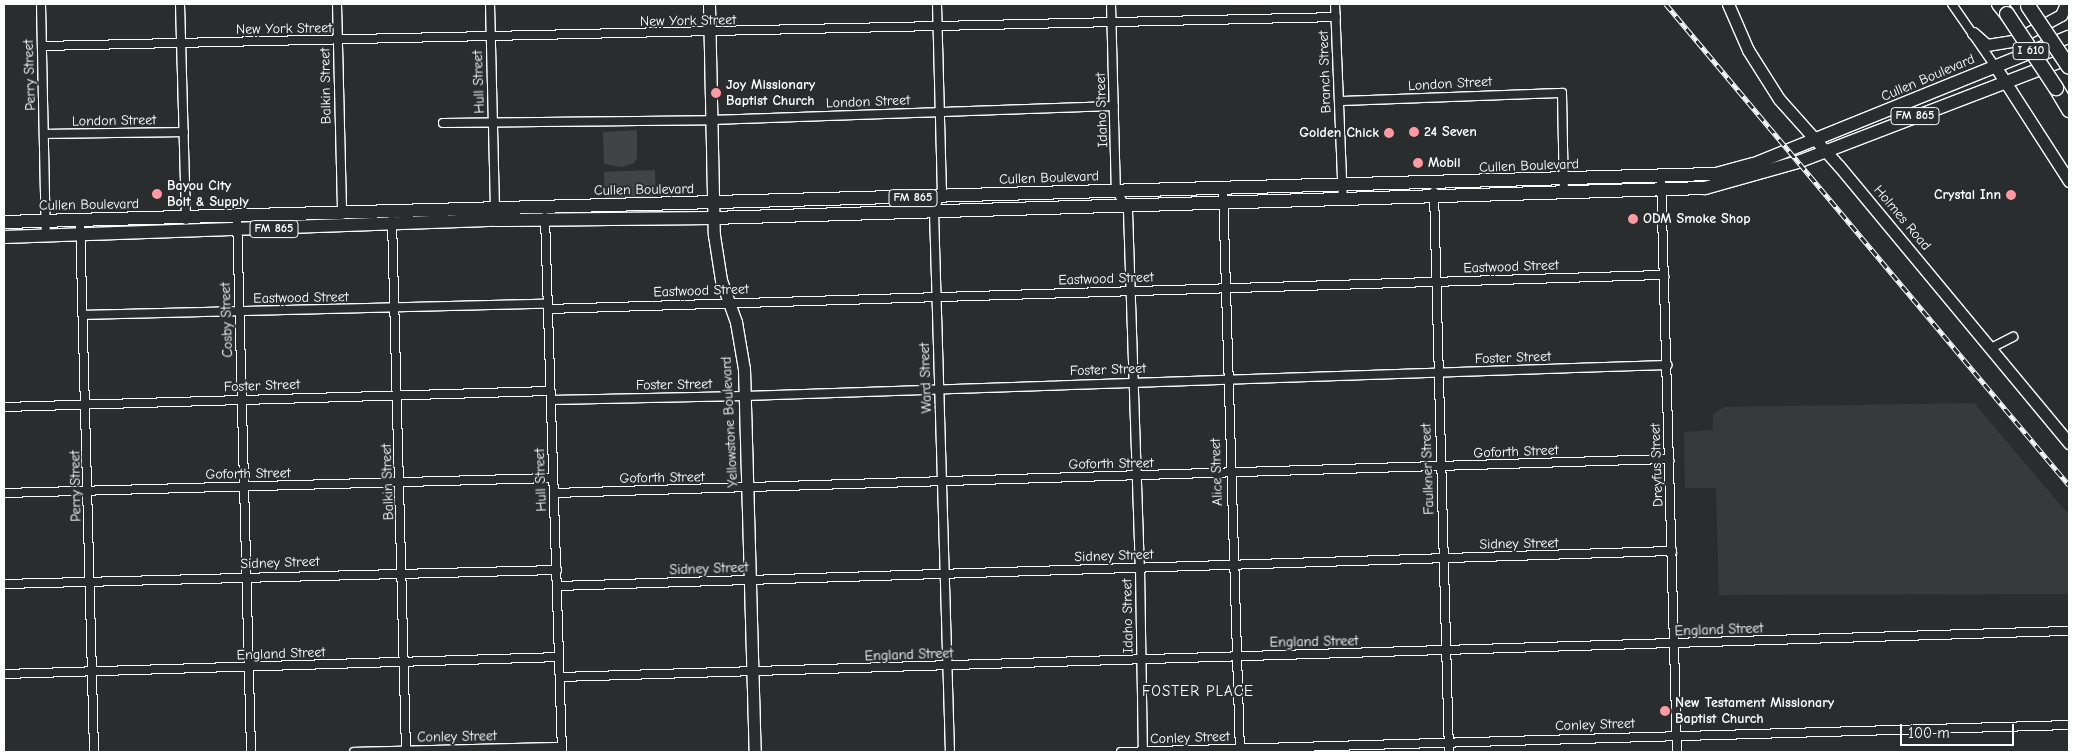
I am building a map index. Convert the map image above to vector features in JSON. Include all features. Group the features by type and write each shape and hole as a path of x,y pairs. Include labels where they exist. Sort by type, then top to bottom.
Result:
{"highway":[{"name":"I 610","path":"2027,5 2069,67"},
{"name":"I 610","path":"2003,9 2069,110"}],"main road":[{"name":"Yellowstone Boulevard","path":"709,4 712,218 719,272 740,343 745,396 755,752"},
{"name":"Holmes Road","path":"1728,4 1763,77 1798,122 1816,140 2069,443"},
{"path":"1973,33 1987,45 2013,41 2062,15 2066,4"},
{"name":"Cullen Boulevard","path":"1717,179 2069,37"},
{"name":"Cullen Boulevard","path":"4,237 343,227 392,219 711,204 934,211 1125,204 1223,196 1342,193 1434,197 1564,193 1717,179 1826,152 2069,58"},
{"path":"1995,66 2069,180"},
{"name":"Cullen Boulevard","path":"1342,193 1434,184 1565,179 1662,184"},
{"name":"Cullen Boulevard","path":"545,213 712,218 941,197 1116,190 1223,196"},
{"path":"1030,194 1030,207"},
{"name":"Cullen Boulevard","path":"4,222 342,213 392,219"}],"street":[{"name":"Perry Street","path":"41,4 46,236"},
{"path":"180,4 186,232"},
{"name":"Balkin Street","path":"336,4 343,227"},
{"name":"Hull Street","path":"490,4 495,214"},
{"name":"Ward Street","path":"937,4 941,197 934,211 944,572 949,666 950,752"},
{"name":"Idaho Street","path":"1111,4 1116,190 1125,204 1131,290 1140,568 1143,752"},
{"name":"Branch Street","path":"1335,4 1342,193"},
{"path":"1952,4 1995,66"},
{"name":"New York Street","path":"42,46 710,33 1112,21 1336,17"},
{"name":"London Street","path":"1339,101 1562,93 1565,179"},
{"name":"London Street","path":"443,123 493,124 711,120 1114,106"},
{"name":"London Street","path":"44,134 184,132"},
{"path":"1564,193 1565,179"},
{"name":"Faulkner Street","path":"1434,184 1437,373 1449,752"},
{"name":"Dreyfus Street","path":"1662,184 1677,752"},
{"name":"Alice Street","path":"1223,196 1229,473 1239,750"},
{"name":"Hull Street","path":"545,213 562,750"},
{"name":"Cosby Street","path":"237,216 238,312 251,752"},
{"name":"Balkin Street","path":"392,219 399,483 404,572 406,750"},
{"name":"Perry Street","path":"80,220 87,404 94,752"},
{"name":"Eastwood Street","path":"84,315 395,308 548,307 1664,275"},
{"path":"1991,348 2013,337"},
{"name":"Foster Street","path":"551,400 745,396 1666,365"},
{"name":"Foster Street","path":"4,407 550,391"},
{"name":"Goforth Street","path":"554,493 1669,459"},
{"name":"Goforth Street","path":"4,493 553,478"},
{"name":"Sidney Street","path":"557,586 944,572 1672,552"},
{"name":"Sidney Street","path":"4,584 404,572 557,570"},
{"name":"England Street","path":"560,677 2069,631"},
{"name":"England Street","path":"4,674 559,657"},
{"name":"Conley Street","path":"1121,752 2069,725"},
{"name":"Conley Street","path":"354,752 562,750"}],"shaded area":[{"path":"637,130 637,159 634,163 622,167 604,164 603,132"},
{"path":"655,170 656,198 605,200 604,172"},
{"path":"1974,403 2069,515 2069,594 1719,595 1716,488 1685,488 1684,432 1713,430 1713,414 1724,407"}],"railway":[{"path":"1666,4 2069,485"}],"place":[{"name":"Joy Missionary Baptist Church","path":"716,93"},
{"name":"24 Seven","path":"1414,132"},
{"name":"Golden Chick","path":"1389,133"},
{"name":"Mobil","path":"1418,163"},
{"name":"Bayou City Bolt & Supply","path":"157,194"},
{"name":"Crystal Inn","path":"2011,195"},
{"name":"ODM Smoke Shop","path":"1633,219"},
{"name":"New Testament Missionary Baptist Church","path":"1665,711"}],"district":[{"name":"FOSTER PLACE","path":"1198,692"}]}
